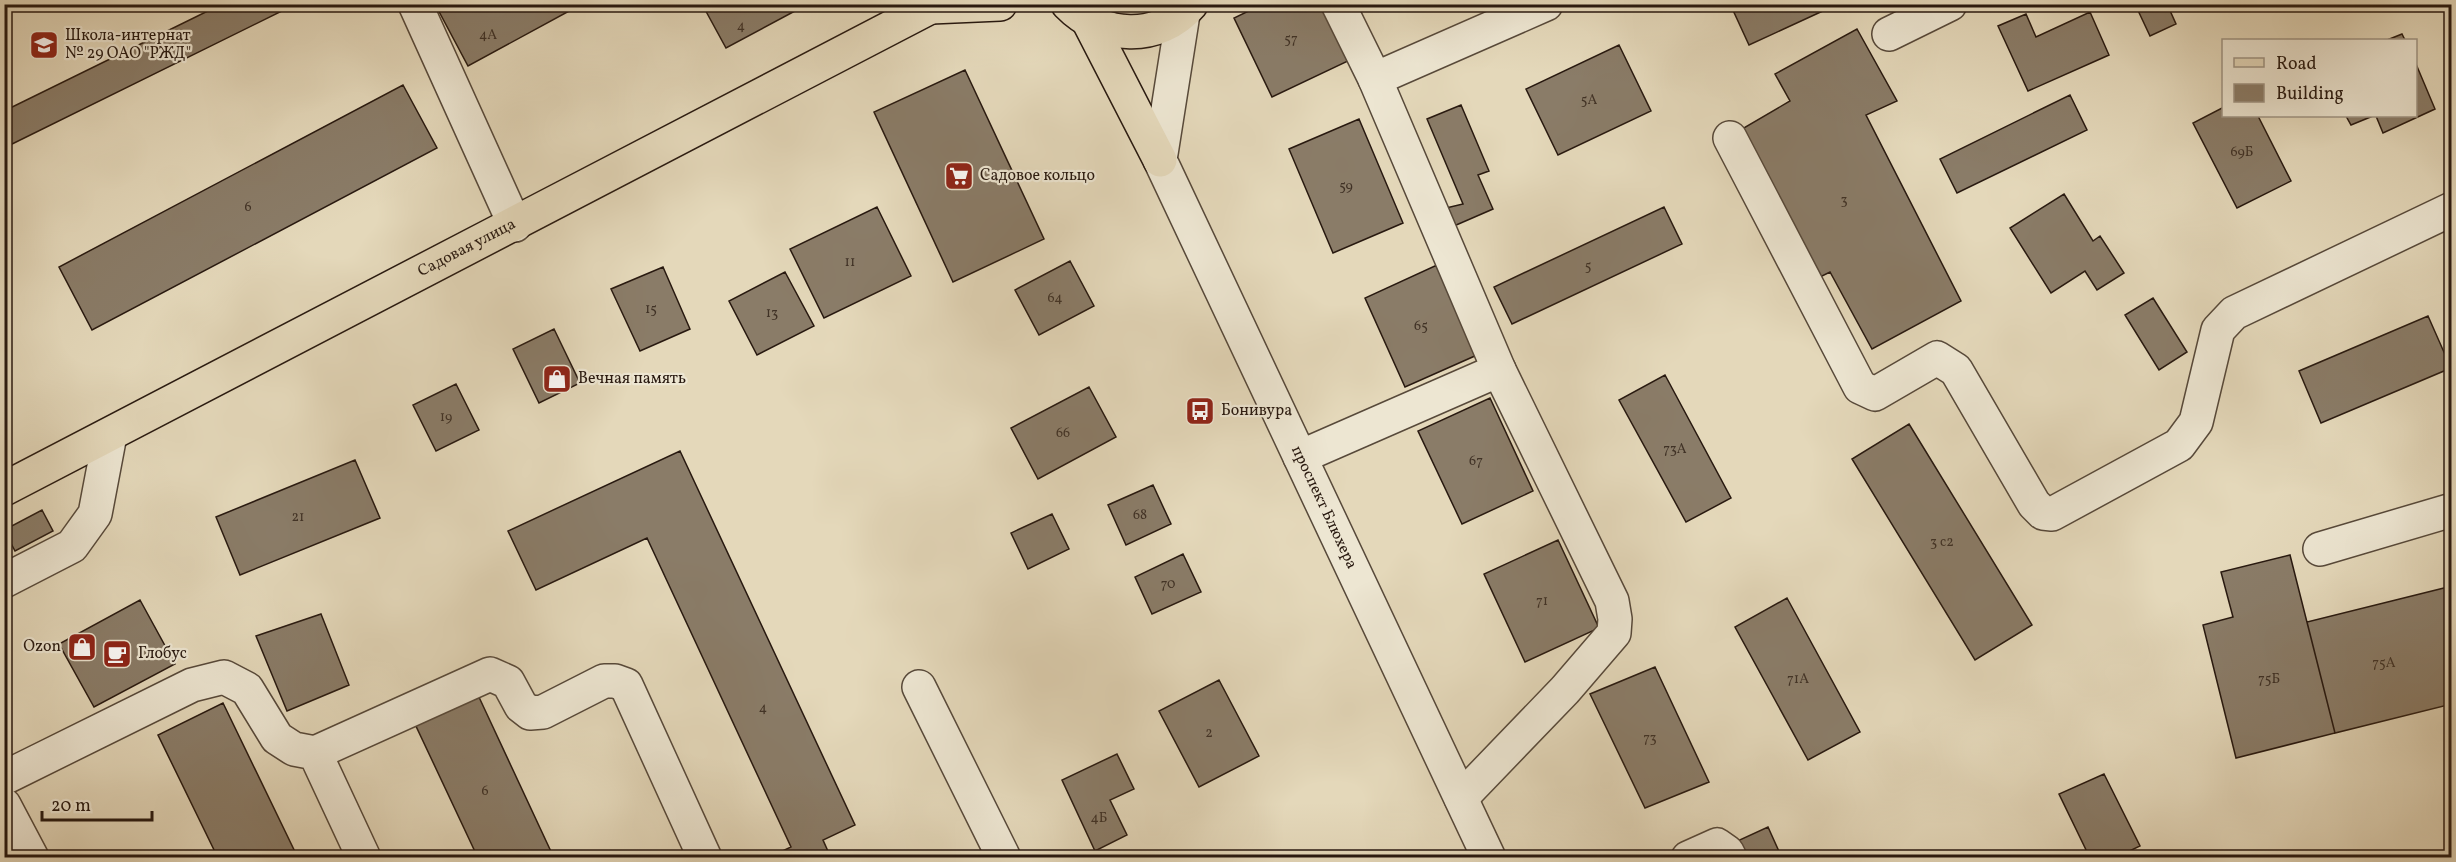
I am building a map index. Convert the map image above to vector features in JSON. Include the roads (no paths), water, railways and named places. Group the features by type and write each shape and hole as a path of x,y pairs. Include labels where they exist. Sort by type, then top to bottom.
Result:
{"main road":[{"path":"933,6 1000,4"},
{"name":"Садовая улица","path":"4,489 933,6"},
{"path":"1078,13 1112,31 1138,33 1162,27 1187,9"},
{"path":"1078,13 1160,159"}],"street":[{"path":"415,4 515,225"},
{"path":"1338,4 1375,79 1499,370 1612,601 1614,633 1565,690 1461,798"},
{"path":"1375,79 1546,4"},
{"path":"1889,34 1950,4"},
{"path":"1160,159 1187,9"},
{"path":"1730,138 1860,387 1875,394 1937,358 1956,370 2034,504 2043,513 2052,514 2179,445 2196,422 2218,330 2234,313 2451,210"},
{"name":"проспект Блюхера","path":"1160,159 1489,858"},
{"path":"1300,457 1499,370"},
{"path":"4,581 72,546 95,514 110,435"},
{"path":"2320,549 2451,510"},
{"path":"4,778 192,685 224,677 247,689 277,738 294,749 315,753 490,674 508,682 520,706 530,713 543,712 604,681 615,681 626,685 705,858"},
{"path":"919,687 1004,858"},
{"path":"315,753 364,858"},
{"path":"4,805 32,858"},
{"path":"1688,858 1717,845 1727,852 1730,858"}],"place":[{"name":"Школа-интернат № 29 ОАО \"РЖД\"","path":"44,45"},
{"name":"Садовое кольцо","path":"959,176"},
{"name":"Вечная память","path":"557,379"},
{"name":"Бонивура","path":"1200,411"},
{"name":"Ozon","path":"82,647"},
{"name":"Глобус","path":"117,654"}]}
